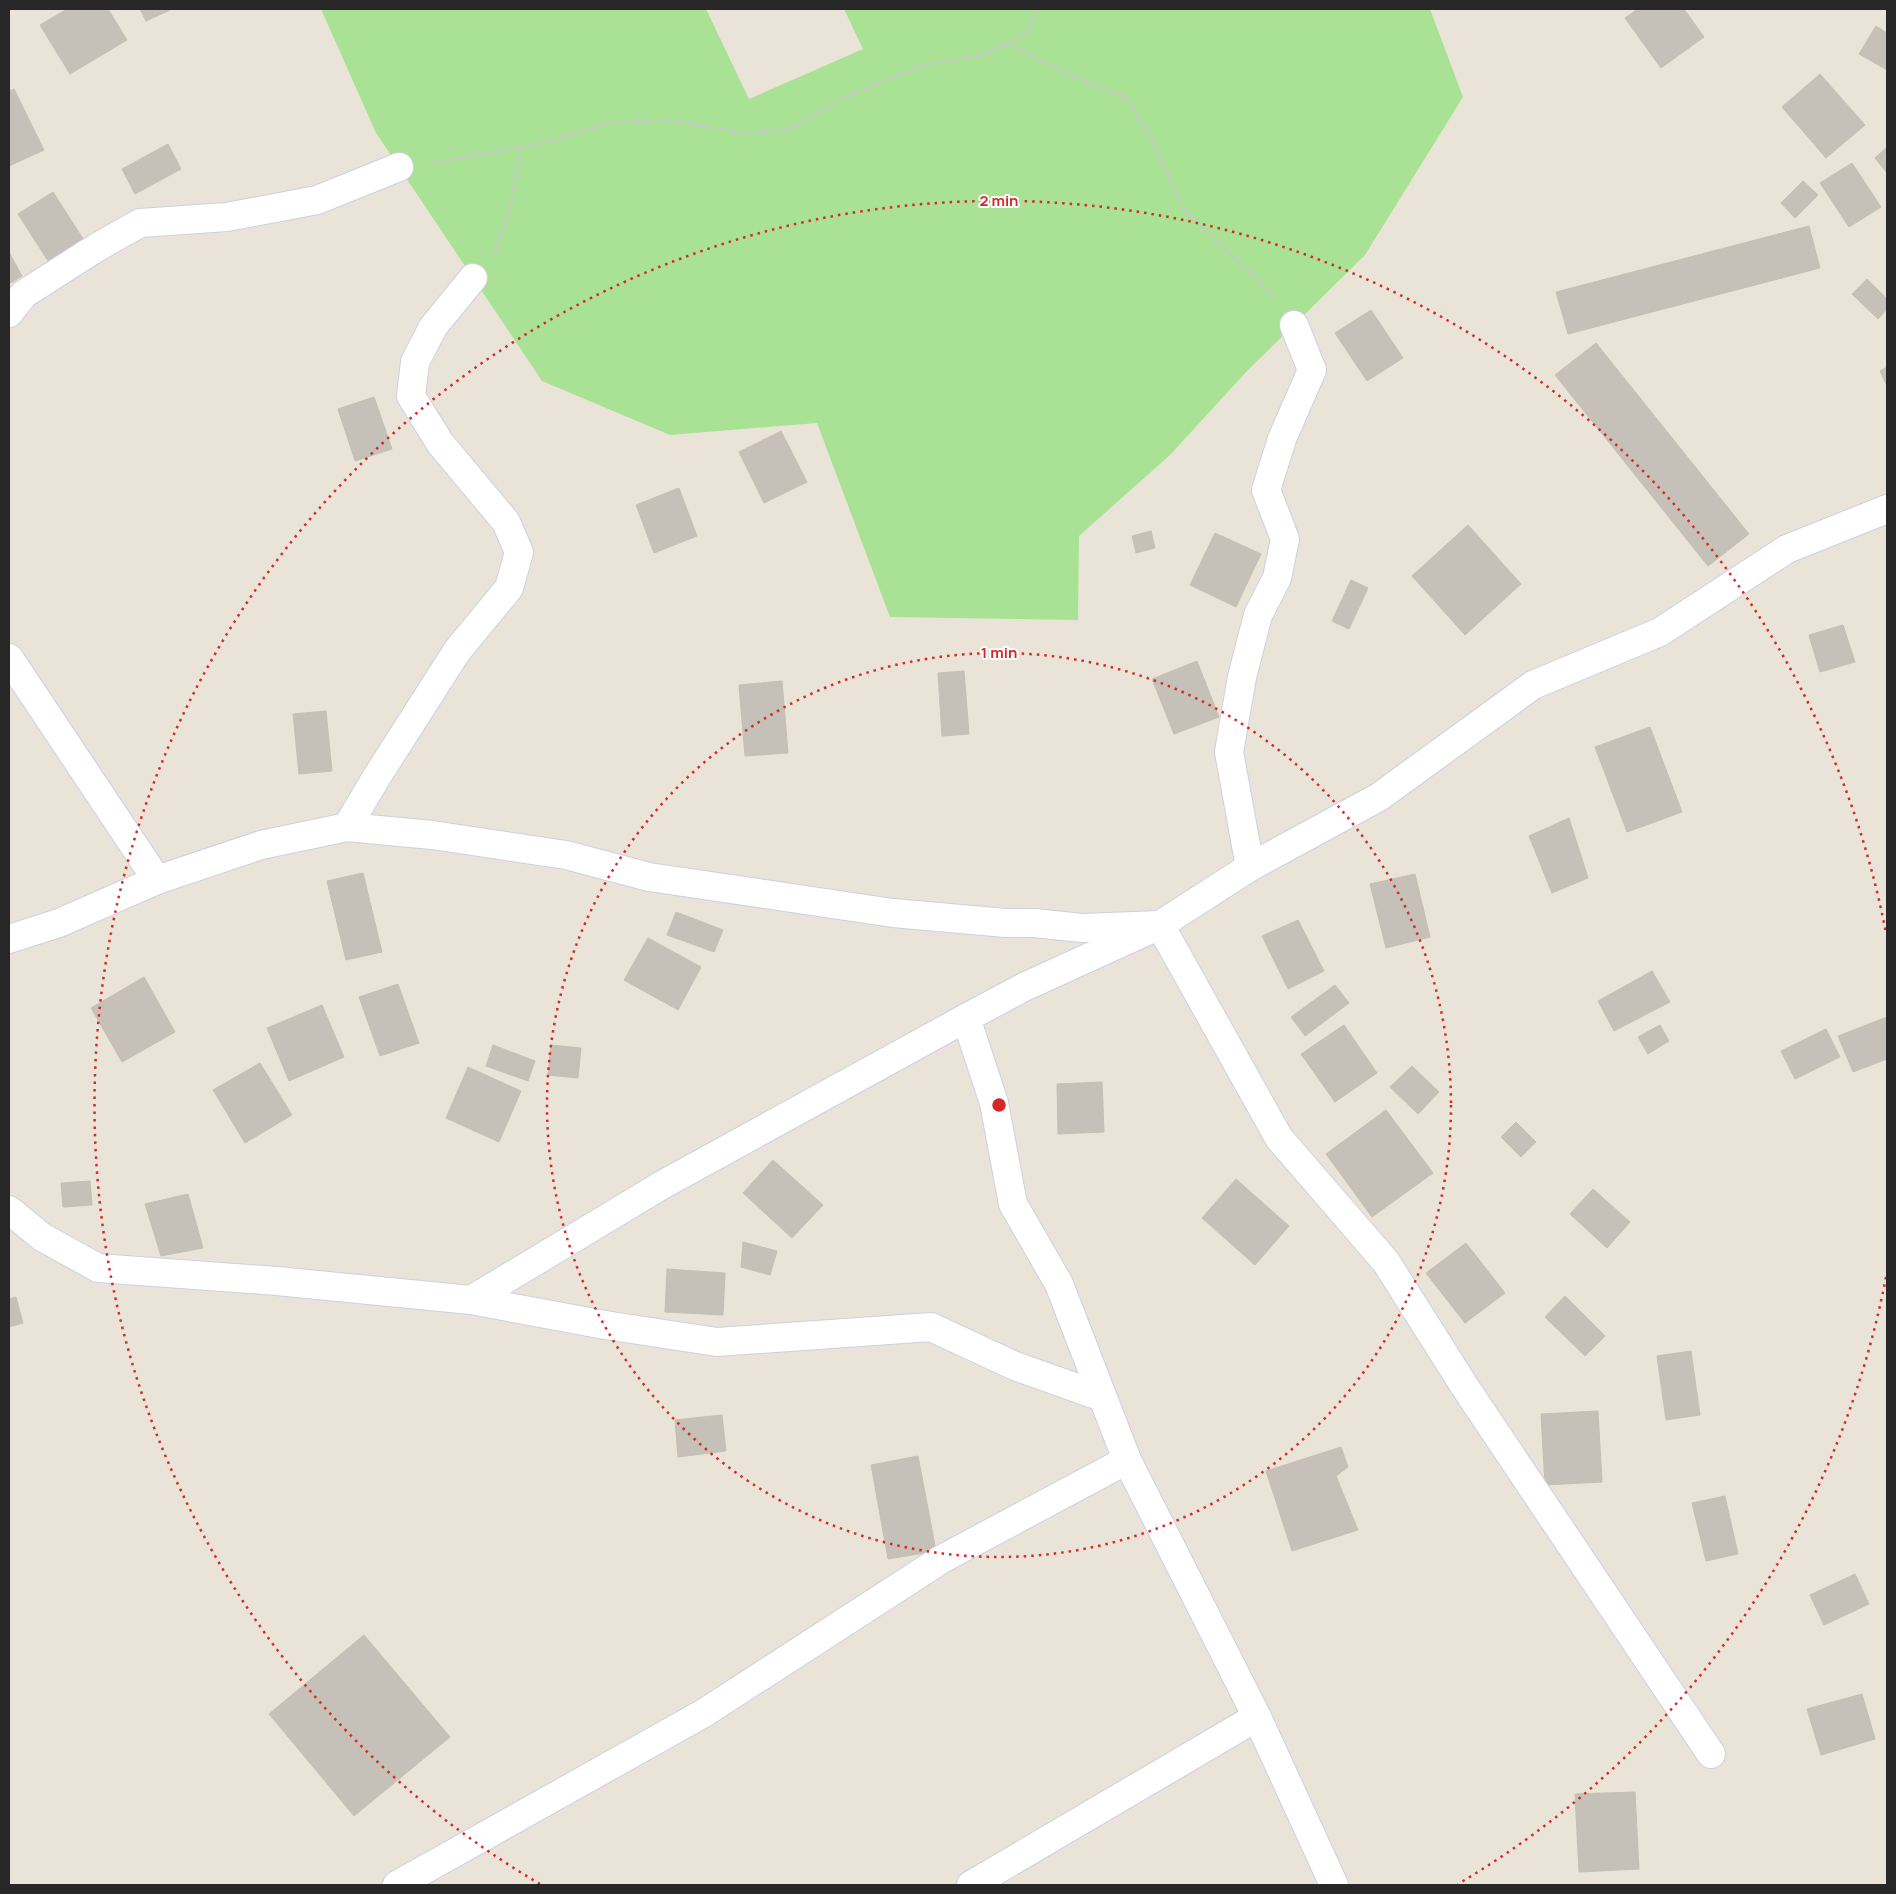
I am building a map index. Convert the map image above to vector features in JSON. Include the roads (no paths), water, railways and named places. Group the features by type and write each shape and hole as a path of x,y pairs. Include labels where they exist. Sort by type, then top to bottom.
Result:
{"street":[{"path":"9,313 24,294 96,248 140,223 227,217 317,200 399,167"},
{"path":"347,828 376,778 457,651 508,588 519,552 506,522 440,444 411,396 415,362 433,326 473,278"},
{"path":"1250,867 1229,752 1242,677 1258,615 1278,578 1285,538 1266,490 1282,438 1312,370 1294,325"},
{"path":"471,1300 662,1185 966,1018 1024,987 1160,925 1250,867 1379,797 1533,685 1660,632 1788,549 1887,508"},
{"path":"9,658 157,880"},
{"path":"9,939 59,923 157,880 261,845 347,828 432,834 566,855 649,877 893,913 1082,928 1160,925"},
{"path":"1160,925 1279,1138 1386,1262 1465,1387 1711,1754"},
{"path":"966,1018 994,1104 1013,1204 1059,1284 1128,1460 1257,1717 1334,1885"},
{"path":"9,1210 42,1236 98,1268 278,1281 471,1300 606,1325 717,1342 836,1332 931,1327 1015,1366 1102,1397"},
{"path":"397,1885 704,1713 942,1559 1128,1460"},
{"path":"971,1885 1257,1717"}]}
